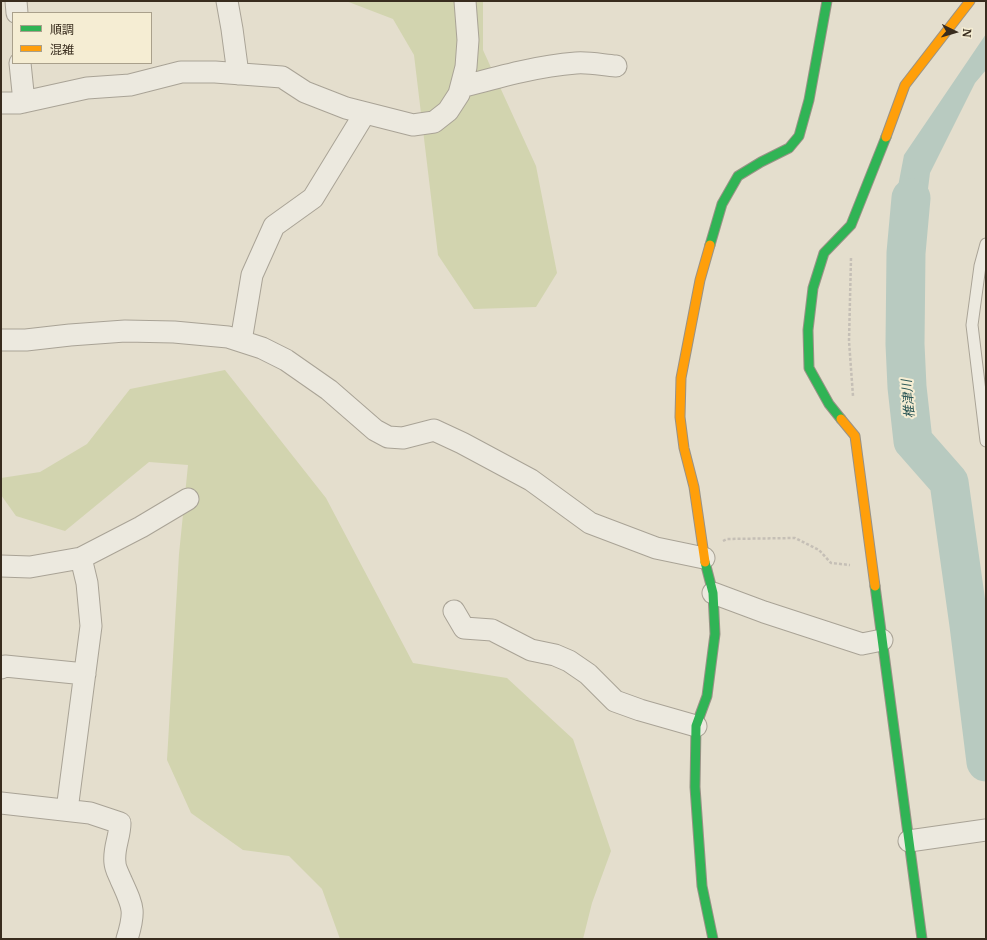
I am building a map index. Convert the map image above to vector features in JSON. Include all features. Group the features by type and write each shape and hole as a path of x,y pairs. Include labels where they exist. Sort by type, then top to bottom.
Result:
{"street":[{"path":"16,1 17,12"},
{"path":"227,1 238,74"},
{"path":"1,103 24,102 87,88 130,85 181,72 215,72 282,77 305,92 346,108 413,126 434,122 448,111 459,94 461,88 466,67 468,40 465,1"},
{"path":"713,939 702,886 695,787 696,726 707,696 715,634 713,592 704,554 694,487 684,448 680,417 681,378 700,280 722,204 738,176 761,162 789,148 799,136 809,100 827,1"},
{"path":"922,939 855,436 829,404 809,368 808,330 813,288 824,253 851,225 905,85 970,1"},
{"path":"461,88 493,78 543,67 577,63 616,66"},
{"path":"20,64 24,102"},
{"path":"241,341 252,275 274,226 314,198 365,113"},
{"path":"1,340 26,340 125,331 174,332 228,337 262,348 286,360 329,390 375,430 388,436 403,438 434,430 462,443 531,480 590,523 656,548 704,554"},
{"path":"1,566 30,568 81,558 141,527 188,499"},
{"path":"67,810 91,626 87,583 81,558"},
{"path":"713,592 764,612 862,644 882,640"},
{"path":"454,611 464,628 492,630 531,650 555,655 569,661 588,674 616,701 640,710 696,726"},
{"path":"1,668 5,666 85,674"},
{"path":"1,803 90,813 120,823 120,832 115,848 114,864 133,907 132,924 127,939"},
{"path":"909,841 986,830"}],"lane":[{"path":"986,244 980,266 972,325 986,441"}],"path":[{"path":"851,225 849,341 853,398"},
{"path":"704,554 727,539 796,538 819,550 831,563 873,569"}],"green space":[{"path":"346,1 483,1 483,50 536,166 557,273 536,307 474,309 438,255 414,55 393,19"},
{"path":"225,370 326,498 413,663 507,678 573,739 611,851 592,903 583,939 340,939 322,889 289,856 243,850 191,813 167,760 179,554 188,465 149,462 65,531 16,516 1,495 1,478 40,472 87,444 130,389"}],"shaded area":[{"path":"986,34 986,70 975,83 930,173 920,252 890,249 891,223 904,155"}],"waterway":[{"name":"椎津川","path":"911,198 906,253 905,344 907,387 913,441 949,482 986,762"}],"traffic: fast":[{"path":"710,245 722,204 738,176 761,162 789,148 799,136 809,100 827,1"},
{"path":"841,419 829,404 809,368 808,330 813,288 824,253 851,225 886,137"},
{"path":"705,562 713,593 715,634 707,696 696,726 695,787 702,886 713,939"},
{"path":"875,586 922,939"}],"traffic: slow":[{"path":"886,137 905,85 970,1"},
{"path":"705,562 694,487 684,448 680,417 681,378 700,280 710,245"},
{"path":"841,419 855,436 875,586"}]}
